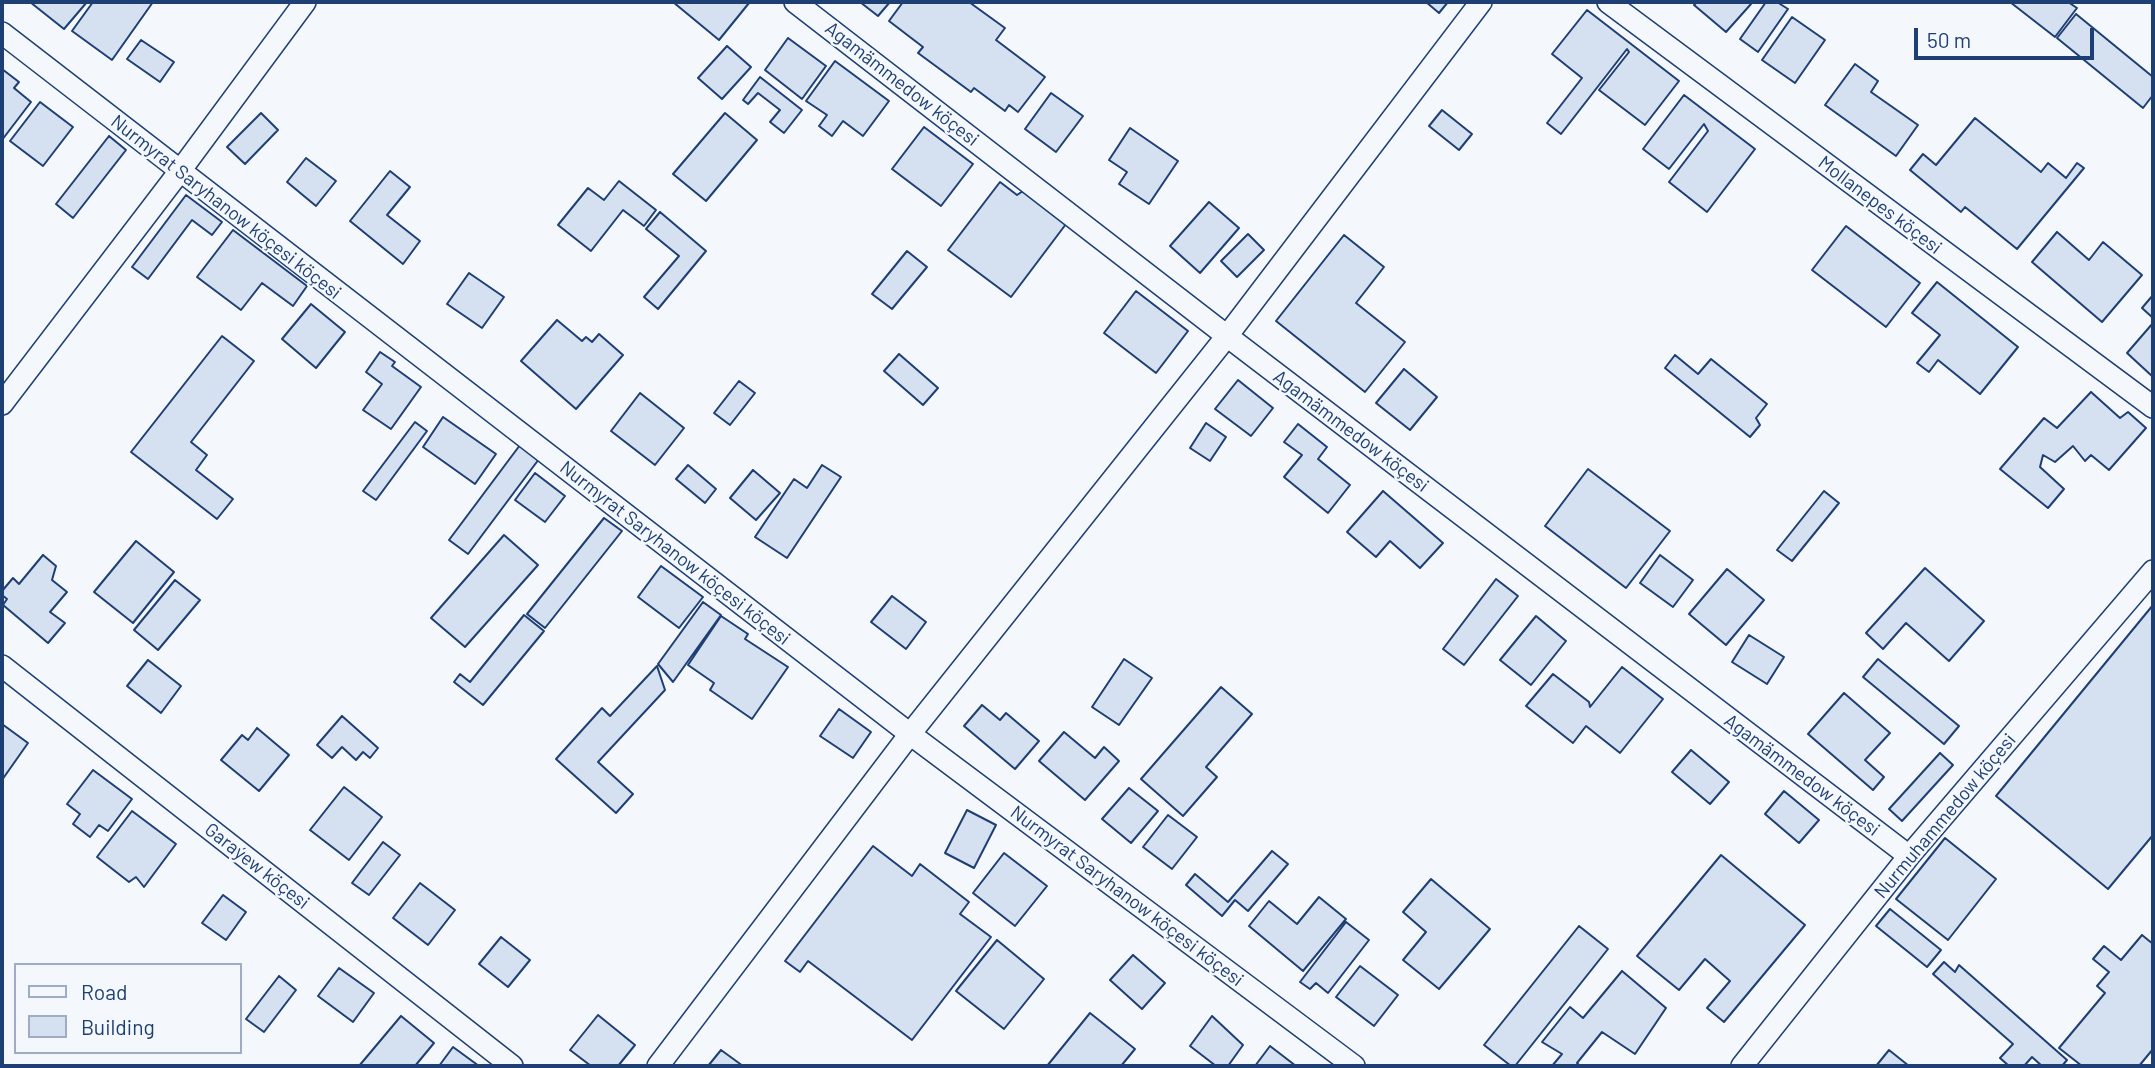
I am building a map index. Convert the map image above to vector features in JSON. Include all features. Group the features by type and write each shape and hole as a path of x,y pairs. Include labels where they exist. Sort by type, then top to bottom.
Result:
{"street":[{"path":"2,404 180,171 304,2"},
{"name":"Agamämmedow köçesi","path":"795,2 1227,336 1909,856"},
{"path":"658,1066 910,734 1227,336 1481,2"},
{"name":"Mollanepes köçesi","path":"1608,2 2153,407"},
{"name":"Nurmyrat Saryhanow köçesi köçesi","path":"2,33 910,734 1354,1066"},
{"name":"Nurmuhammedow köçesi","path":"1742,1066 1909,856 2153,570"},
{"name":"Garaýew köçesi","path":"2,666 512,1066"}],"building":[{"path":"30,2 87,2 64,29"},
{"path":"93,2 153,2 112,60 72,31"},
{"path":"673,2 748,2 749,3 719,40"},
{"path":"860,2 890,2 878,16"},
{"path":"903,2 969,2 1005,28 996,40 1045,77 1018,112 1009,105 1005,111 974,88 971,92 918,53 923,47 889,21"},
{"path":"1426,2 1448,2 1439,13"},
{"path":"1697,2 1751,4 1726,32 1694,5"},
{"path":"1766,2 1777,2 1788,9 1758,52 1740,39"},
{"path":"2010,2 2068,2 2077,8 2055,37"},
{"path":"1587,10 1679,81 1645,125 1599,90 1629,52 1627,49 1561,134 1547,123 1582,78 1552,54"},
{"path":"2076,14 2153,77 2153,95 2143,108 2057,38"},
{"path":"1792,17 1825,40 1795,83 1762,60"},
{"path":"788,38 826,66 802,99 765,70"},
{"path":"141,40 174,62 160,82 127,59"},
{"path":"727,46 751,67 722,99 698,78"},
{"path":"835,61 889,101 863,136 843,121 832,136 819,126 827,115 806,101"},
{"path":"1855,64 1878,81 1871,92 1918,125 1896,156 1825,105"},
{"path":"2,69 19,82 14,88 31,102 2,140"},
{"path":"760,77 802,110 784,133 770,122 780,110 758,93 748,104 743,100"},
{"path":"1051,93 1083,116 1056,152 1025,129"},
{"path":"1684,95 1755,149 1707,212 1669,182 1708,131 1704,124 1669,169 1643,149"},
{"path":"40,102 73,127 43,166 10,141"},
{"path":"1442,110 1472,134 1459,150 1429,126"},
{"path":"261,113 278,130 245,164 227,147"},
{"path":"725,113 757,140 706,201 673,174"},
{"path":"1975,118 2041,172 2048,163 2066,178 2077,163 2084,168 2017,249 1965,207 1961,212 1910,170 1923,154 1936,165"},
{"path":"924,127 973,164 941,206 892,169"},
{"path":"1130,128 1178,161 1149,204 1119,184 1127,172 1109,160"},
{"path":"109,136 126,150 73,218 56,204"},
{"path":"306,158 336,181 316,206 287,182"},
{"path":"390,171 410,187 387,215 420,241 403,264 350,221"},
{"path":"619,181 656,210 644,226 623,210 591,251 558,225 588,188 604,200"},
{"path":"1000,182 1017,195 1023,191 1066,224 1011,297 948,250"},
{"path":"186,195 222,222 212,235 192,220 148,279 132,267"},
{"path":"1209,202 1239,228 1200,273 1170,246"},
{"path":"660,212 706,251 658,309 644,297 679,256 646,229"},
{"path":"1846,226 1920,283 1886,327 1812,270"},
{"path":"233,230 307,286 293,306 262,283 241,310 197,277"},
{"path":"2057,232 2089,260 2103,242 2142,275 2102,322 2032,262"},
{"path":"1248,234 1264,250 1237,277 1221,261"},
{"path":"1344,235 1384,267 1356,303 1405,342 1365,392 1276,321"},
{"path":"907,251 927,267 892,309 872,294"},
{"path":"469,273 504,297 482,328 447,304"},
{"path":"1937,282 2018,347 1980,394 1938,360 1929,372 1917,363 1940,335 1912,313"},
{"path":"1136,291 1188,331 1156,373 1104,333"},
{"path":"2153,295 2153,318 2142,308"},
{"path":"311,304 345,332 316,368 282,339"},
{"path":"557,320 582,341 586,337 592,342 599,334 623,355 576,409 521,361"},
{"path":"2153,323 2153,377 2127,353"},
{"path":"222,336 254,361 191,442 207,455 196,470 233,499 217,519 131,452"},
{"path":"380,352 395,362 392,366 421,387 391,429 363,410 382,384 366,372"},
{"path":"899,354 938,388 923,405 884,371"},
{"path":"1675,355 1698,374 1711,359 1767,404 1756,418 1760,425 1750,437 1665,368"},
{"path":"1404,369 1437,397 1410,430 1376,403"},
{"path":"1238,380 1273,408 1251,436 1215,409"},
{"path":"739,381 755,393 730,425 714,413"},
{"path":"2091,392 2120,418 2128,412 2146,428 2109,470 2091,455 2085,461 2073,446 2055,462 2043,455 2040,467 2064,489 2048,508 2000,469 2044,418 2057,428"},
{"path":"640,393 684,428 655,465 611,431"},
{"path":"443,417 496,454 475,484 423,447"},
{"path":"415,422 427,431 376,500 363,491"},
{"path":"1206,423 1226,437 1210,461 1190,448"},
{"path":"1298,424 1327,447 1318,459 1350,485 1328,513 1284,477 1302,455 1284,442"},
{"path":"520,445 539,459 468,554 449,540"},
{"path":"688,465 716,489 705,503 676,479"},
{"path":"822,465 841,477 787,558 755,537 794,479 807,488"},
{"path":"1588,469 1670,531 1626,588 1545,526"},
{"path":"753,470 780,493 756,520 730,498"},
{"path":"535,473 565,496 545,522 515,500"},
{"path":"1383,491 1443,543 1420,568 1390,541 1376,557 1347,532"},
{"path":"1824,491 1839,503 1792,561 1777,550"},
{"path":"604,518 622,531 545,628 527,614"},
{"path":"504,535 538,565 465,647 431,618"},
{"path":"136,541 174,572 133,623 94,592"},
{"path":"43,555 56,566 52,580 67,592 50,612 65,623 48,643 3,605 7,599 2,595 2,591 13,578 19,584"},
{"path":"1660,555 1693,580 1673,607 1640,583"},
{"path":"661,566 703,597 679,628 638,597"},
{"path":"1925,568 1984,621 1949,661 1906,623 1883,649 1866,633"},
{"path":"1727,569 1764,600 1726,645 1689,614"},
{"path":"1496,579 1518,596 1464,665 1443,649"},
{"path":"175,580 200,600 158,650 134,630"},
{"path":"892,596 926,622 906,649 871,622"},
{"path":"703,602 721,615 673,682 658,664"},
{"path":"2153,605 2153,835 2108,889 1996,796"},
{"path":"524,615 544,631 483,705 454,682 460,674 470,682"},
{"path":"721,616 748,634 745,639 788,667 752,719 710,690 714,683 688,665"},
{"path":"1536,616 1566,641 1531,685 1500,660"},
{"path":"1749,635 1784,657 1767,684 1732,662"},
{"path":"1124,659 1152,678 1119,725 1092,707"},
{"path":"1878,659 1959,726 1944,744 1863,677"},
{"path":"148,660 181,686 161,713 127,686"},
{"path":"657,666 665,690 598,762 633,794 616,813 556,759 602,708 610,716"},
{"path":"1622,667 1663,699 1620,753 1586,726 1573,743 1526,706 1553,674 1589,702 1590,707"},
{"path":"1221,687 1252,714 1206,767 1217,777 1183,816 1141,779"},
{"path":"1844,693 1890,733 1865,760 1884,777 1873,790 1808,734"},
{"path":"982,705 1000,720 1006,713 1039,741 1015,769 964,726"},
{"path":"839,709 871,732 853,758 820,736"},
{"path":"342,716 378,748 370,758 363,752 356,760 342,747 332,758 317,745"},
{"path":"2,724 28,743 2,780"},
{"path":"257,728 289,755 259,791 221,760 242,735 248,740"},
{"path":"1064,732 1095,758 1104,747 1119,761 1085,800 1039,761"},
{"path":"1691,750 1729,782 1710,804 1672,772"},
{"path":"1940,753 1953,765 1902,821 1889,809"},
{"path":"93,770 132,799 108,831 99,825 90,837 73,824 80,814 67,804"},
{"path":"344,787 382,817 349,860 310,830"},
{"path":"1129,788 1158,811 1131,843 1102,819"},
{"path":"1784,791 1819,820 1799,843 1765,814"},
{"path":"967,810 996,825 974,868 945,853"},
{"path":"132,811 176,844 144,887 136,877 129,882 97,857"},
{"path":"1168,815 1197,837 1172,869 1143,847"},
{"path":"1945,838 1996,879 1948,940 1896,899"},
{"path":"383,842 400,855 369,895 352,883"},
{"path":"873,846 912,876 920,864 969,902 960,914 991,937 912,1040 808,961 800,972 785,961"},
{"path":"1272,851 1288,864 1248,911 1235,900 1222,916 1186,885 1195,874 1228,902"},
{"path":"1004,853 1047,886 1015,926 973,893"},
{"path":"1721,855 1805,925 1724,1022 1707,1008 1730,981 1705,959 1679,990 1637,956"},
{"path":"1431,879 1490,929 1439,989 1403,960 1426,932 1403,912"},
{"path":"420,883 455,910 428,945 393,918"},
{"path":"223,895 246,912 226,940 202,923"},
{"path":"1319,897 1346,919 1303,971 1249,926 1269,901 1297,924"},
{"path":"1890,909 1941,950 1927,967 1876,926"},
{"path":"1346,922 1369,940 1328,993 1316,983 1310,989 1300,982"},
{"path":"1579,926 1608,949 1515,1066 1511,1066 1484,1045"},
{"path":"2142,935 2153,944 2153,1049 2139,1066 2082,1066 2059,1048 2105,993 2097,986 2109,972 2093,959 2104,946 2121,960"},
{"path":"501,937 530,960 508,987 479,964"},
{"path":"997,940 1044,979 1004,1029 956,991"},
{"path":"1133,955 1165,983 1142,1009 1110,980"},
{"path":"1944,962 1955,972 1959,965 2067,1060 2062,1066 2042,1066 2032,1057 2024,1066 2009,1066 2000,1058 2013,1044 1933,974"},
{"path":"1360,966 1398,995 1374,1026 1336,997"},
{"path":"339,968 374,993 353,1022 318,996"},
{"path":"1622,971 1666,1008 1635,1054 1602,1032 1577,1063 1580,1066 1552,1066 1562,1054 1542,1042 1570,1007 1583,1018"},
{"path":"279,976 296,990 264,1032 246,1019"},
{"path":"1090,1013 1135,1049 1121,1066 1047,1066"},
{"path":"598,1015 635,1045 618,1066 591,1066 570,1050"},
{"path":"401,1016 434,1043 415,1066 359,1066"},
{"path":"1212,1016 1243,1045 1228,1066 1216,1066 1190,1046"},
{"path":"1270,1046 1296,1066 1255,1066"},
{"path":"453,1047 479,1066 439,1066"},
{"path":"721,1050 743,1066 708,1066"},
{"path":"1889,1050 1909,1066 1876,1066"}]}
